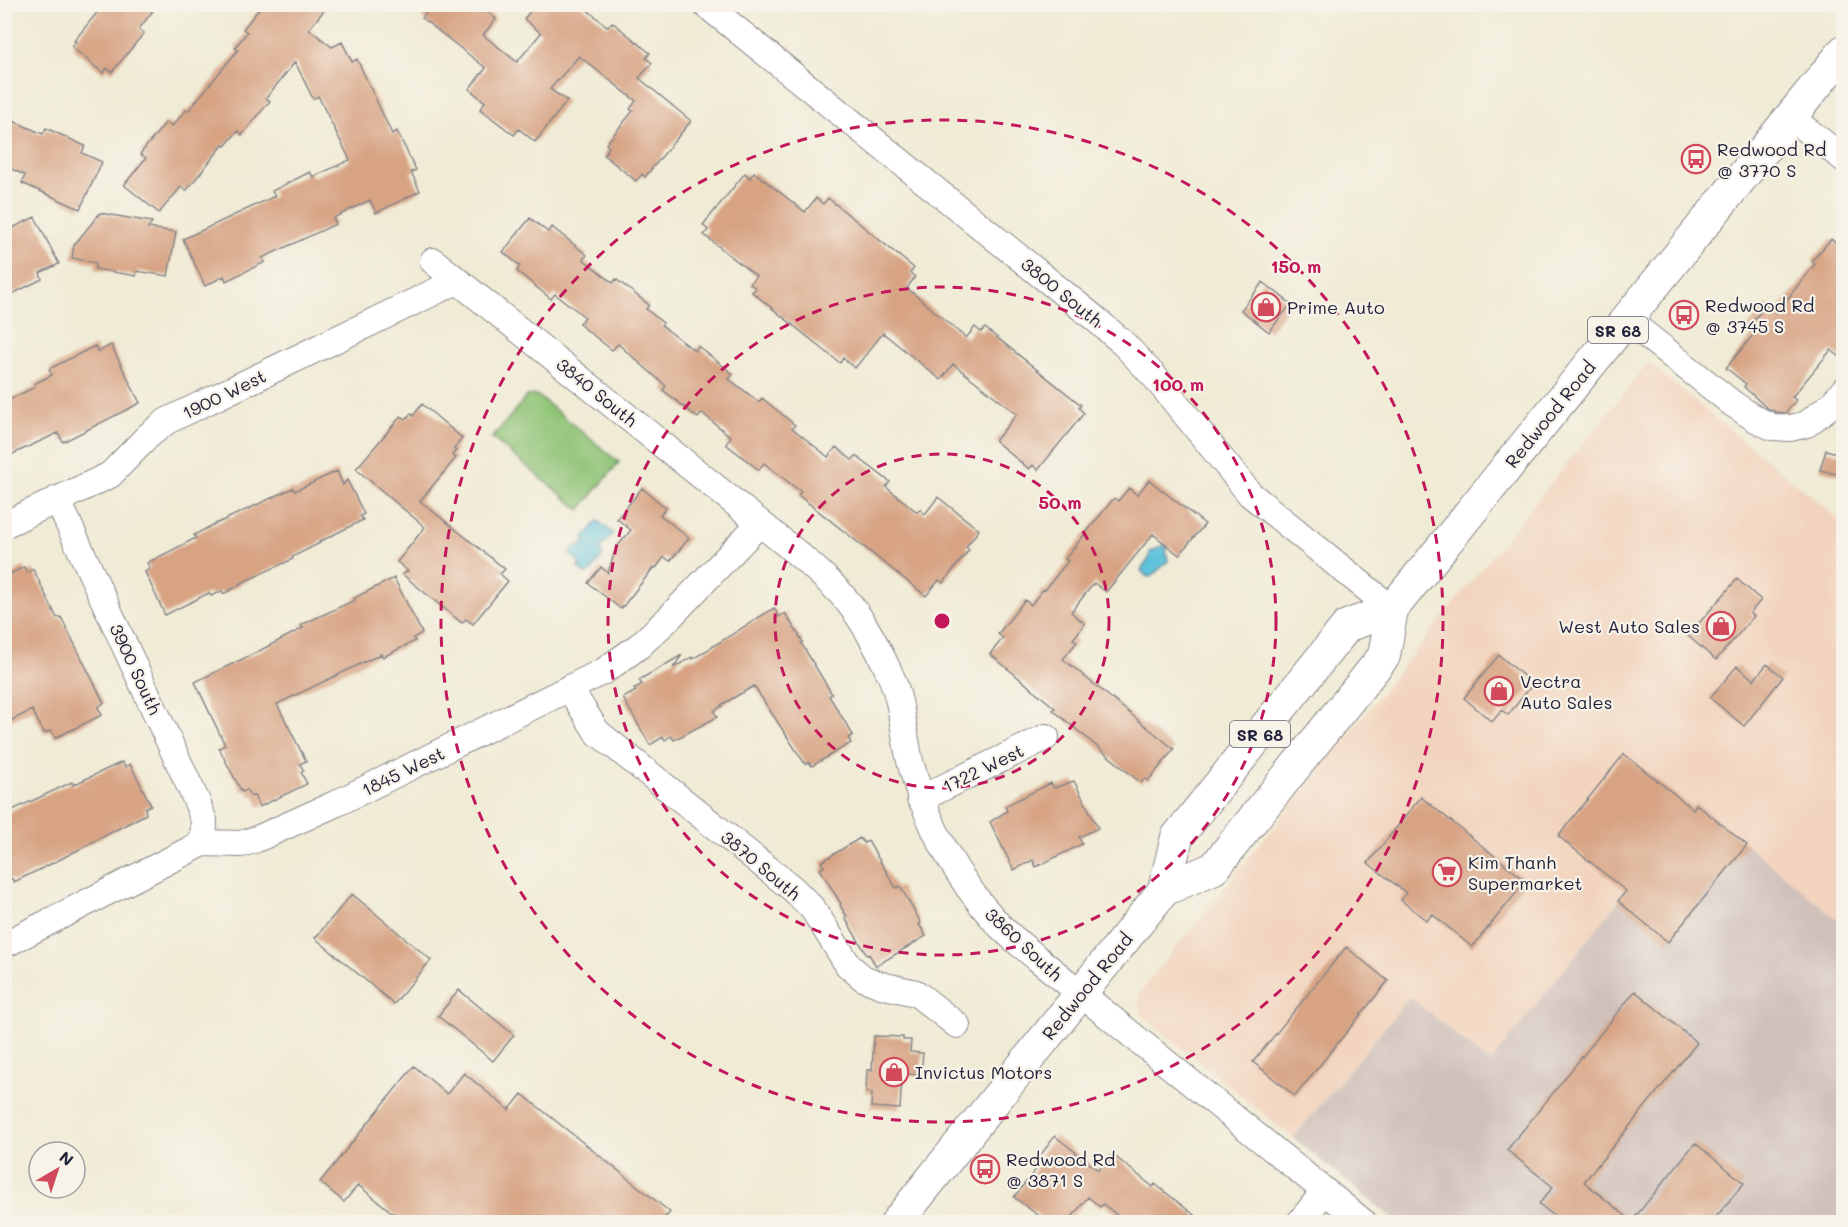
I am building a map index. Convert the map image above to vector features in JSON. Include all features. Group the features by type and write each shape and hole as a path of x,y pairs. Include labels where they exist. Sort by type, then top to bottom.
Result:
{"main road":[{"name":"Redwood Road","path":"1164,890 1214,868 1384,656 1392,609 1844,51"},
{"name":"Redwood Road","path":"897,1222 1164,890 1177,837 1347,626 1392,609"}],"street":[{"name":"3800 South","path":"705,4 1122,342 1154,376 1251,494 1392,609"},
{"path":"1790,117 1844,159"},
{"name":"3840 South","path":"433,261 760,523"},
{"name":"1900 West","path":"4,525 110,475 148,436 167,421 457,280"},
{"path":"1626,319 1733,404 1772,427 1791,428 1807,424 1840,402"},
{"name":"3900 South","path":"57,499 197,801 204,821 203,843"},
{"name":"1845 West","path":"4,945 203,843 241,844 257,839 335,804 604,671 639,646 668,619 760,523"},
{"name":"3860 South","path":"760,523 806,561 843,597 869,634 891,675 920,799 936,837 964,882 998,923 1080,994 1363,1222"},
{"name":"3870 South","path":"570,689 597,732 793,888 813,909 848,965 863,978 881,985 916,993 957,1025"},
{"name":"1722 West","path":"920,799 1046,737"},
{"path":"1300,1222 1324,1192"}],"shaded area":[{"path":"1648,363 1843,522 1843,924 1695,804 1490,1063 1410,997 1293,1138 1144,1017 1138,1004 1140,992"},
{"path":"1696,803 1843,924 1843,1222 1397,1222 1293,1138 1410,997 1490,1063"}],"green space":[{"path":"537,395 619,462 580,510 492,438 527,396"}],"water":[{"path":"598,521 613,533 600,549 603,556 590,573 584,574 579,568 579,562 569,554 575,547 581,546 586,541 584,537"},
{"path":"1165,545 1168,548 1166,551 1168,561 1151,577 1146,576 1141,570 1149,559 1150,552"}],"building":[{"path":"104,4 158,4 139,29 144,33 112,72 107,68 103,73 72,47 76,42 74,41"},
{"path":"263,4 329,4 309,29 332,47 342,42 352,62 357,59 392,134 397,131 416,170 411,172 420,191 376,213 370,200 333,218 336,224 262,258 265,262 226,281 224,276 205,286 183,239 275,196 272,191 310,172 313,177 350,160 318,96 313,99 295,62 266,98 270,101 242,135 238,131 225,146 223,145 186,191 181,187 159,213 124,185 146,158 140,154 166,122 172,126 186,110 188,111 238,50 235,48 247,32 243,29"},
{"path":"433,4 479,4 496,19 483,35 517,62 541,33 524,19 536,4 580,4 608,27 612,22 650,53 646,58 652,63 639,78 691,121 645,177 642,174 636,181 604,155 609,147 606,144 633,111 630,109 636,101 579,56 550,89 567,101 535,142 519,129 514,135 480,109 485,102 469,89 486,68 422,18"},
{"path":"4,117 43,134 46,128 85,146 82,153 102,162 80,209 22,183 25,175 4,166"},
{"path":"754,172 805,212 816,198 823,204 828,198 914,268 910,273 915,277 907,288 966,338 975,327 981,332 985,328 1081,405 1079,408 1084,413 1038,470 1033,465 1029,469 995,441 1017,414 953,364 941,380 883,333 855,368 843,358 840,363 752,292 756,288 750,284 756,276 704,235 708,230 703,225 745,173 750,178"},
{"path":"100,213 152,222 148,228 176,232 168,276 137,271 136,276 95,269 96,263 72,258 74,245"},
{"path":"35,217 59,264 40,273 42,279 4,298 4,232"},
{"path":"530,218 548,232 552,227 587,255 583,259 613,283 616,279 649,305 646,309 663,323 661,325 695,351 698,346 733,374 729,379 759,402 762,398 795,425 792,428 828,457 836,447 852,460 856,456 890,482 886,487 917,512 920,509 925,514 938,497 979,530 966,547 969,550 943,583 939,580 926,596 798,495 801,492 764,463 759,470 726,444 731,437 702,413 698,418 663,390 666,386 618,344 612,350 579,324 585,317 555,294 551,299 517,271 520,266 503,252"},
{"path":"1831,239 1844,250 1844,360 1831,350 1792,397 1796,400 1786,413 1776,412 1767,408 1744,387 1746,384 1726,368 1754,334 1747,328 1766,305 1776,313 1815,264 1812,261"},
{"name":"Prime Auto","path":"1263,282 1291,304 1269,332 1241,310"},
{"path":"111,345 140,403 63,442 58,433 4,458 4,402 35,387 34,384 52,375 49,369 95,346 98,352"},
{"path":"422,404 462,438 452,455 456,458 420,501 505,569 500,574 508,581 473,624 466,619 462,623 402,574 408,571 397,562 425,527 356,469 401,416 406,419 411,413 413,416"},
{"path":"1826,450 1844,455 1844,476 1820,470"},
{"path":"337,471 343,485 347,480 364,514 360,516 363,520 223,594 222,591 211,596 209,593 165,615 145,572 150,569 147,563 196,538 194,535 211,526 293,488 295,491"},
{"path":"1149,480 1205,524 1179,555 1153,534 1106,592 1094,583 1071,612 1085,624 1073,639 1077,642 1063,659 1174,749 1148,781 1145,778 1141,783 990,654 1003,638 998,634 1025,600 1031,605 1043,589 1045,590 1068,561 1065,559 1114,498 1118,501 1129,488 1137,495"},
{"path":"642,488 666,508 660,515 689,538 670,561 664,557 656,568 654,567 621,609 588,583 601,567 608,573 616,548 631,530 617,519"},
{"path":"24,567 27,573 33,569 57,618 61,617 104,703 98,707 102,715 55,738 51,731 44,733 32,710 4,724 4,577"},
{"path":"394,578 422,633 413,638 415,641 383,657 381,654 277,704 306,761 300,764 307,784 259,807 254,795 251,797 247,790 242,792 227,764 219,748 225,745 195,682 261,650 303,628 301,625 355,600 354,598"},
{"name":"West Auto Sales","path":"1737,579 1761,600 1750,613 1754,616 1716,660 1688,636"},
{"path":"774,608 779,617 785,613 803,642 801,643 832,694 829,696 853,735 848,738 851,743 812,766 809,762 805,764 754,686 721,705 714,711 717,717 674,740 671,736 665,740 663,737 650,745 623,698 636,691 634,689 642,684 639,680 682,655 673,668 692,657 693,659"},
{"name":"Vectra Auto Sales","path":"1499,655 1533,684 1508,715 1502,710 1492,722 1464,698"},
{"path":"1767,664 1783,677 1744,726 1710,698 1737,666 1754,680"},
{"path":"1624,754 1693,809 1696,804 1747,845 1668,942 1618,901 1626,891 1558,836"},
{"path":"122,762 125,767 130,764 151,805 145,808 146,814 14,882 12,879 4,882 4,814 72,782 73,785"},
{"path":"1074,781 1098,828 1079,837 1082,844 1036,867 1033,860 1014,870 990,822 1007,811 1005,806 1051,783 1054,788"},
{"name":"Kim Thanh Supermarket","path":"1421,797 1526,881 1472,947 1432,914 1427,921 1401,900 1406,893 1368,863"},
{"path":"860,838 864,843 868,841 896,888 900,886 926,936 876,966 845,918 847,917 841,904 820,869 824,867 821,862"},
{"path":"352,894 431,960 394,1004 315,938"},
{"path":"1346,947 1388,981 1295,1096 1253,1062"},
{"path":"459,990 514,1035 493,1061 438,1016"},
{"path":"1635,991 1697,1043 1584,1182 1632,1221 1695,1143 1744,1183 1712,1222 1562,1222 1539,1204 1553,1187 1507,1150"},
{"name":"Invictus Motors","path":"874,1036 903,1037 903,1040 911,1040 910,1052 923,1053 921,1075 902,1074 900,1109 871,1107 872,1093 866,1092 867,1070 872,1070"},
{"path":"414,1066 447,1094 464,1073 509,1110 522,1094 670,1212 661,1222 404,1222 358,1185 344,1202 320,1182"},
{"path":"1055,1136 1098,1170 1112,1154 1153,1187 1155,1184 1203,1222 1126,1222 1103,1204 1100,1207 1088,1197 1068,1222 1047,1222 1014,1197 1037,1168 1033,1165"}],"place":[{"name":"Redwood Rd @ 3770 S","path":"1696,159"},
{"name":"Prime Auto","path":"1266,307"},
{"name":"Redwood Rd @ 3745 S","path":"1684,315"},
{"name":"West Auto Sales","path":"1721,626"},
{"name":"Vectra Auto Sales","path":"1499,691"},
{"name":"Kim Thanh Supermarket","path":"1447,872"},
{"name":"Invictus Motors","path":"894,1072"},
{"name":"Redwood Rd @ 3871 S","path":"985,1169"}]}
